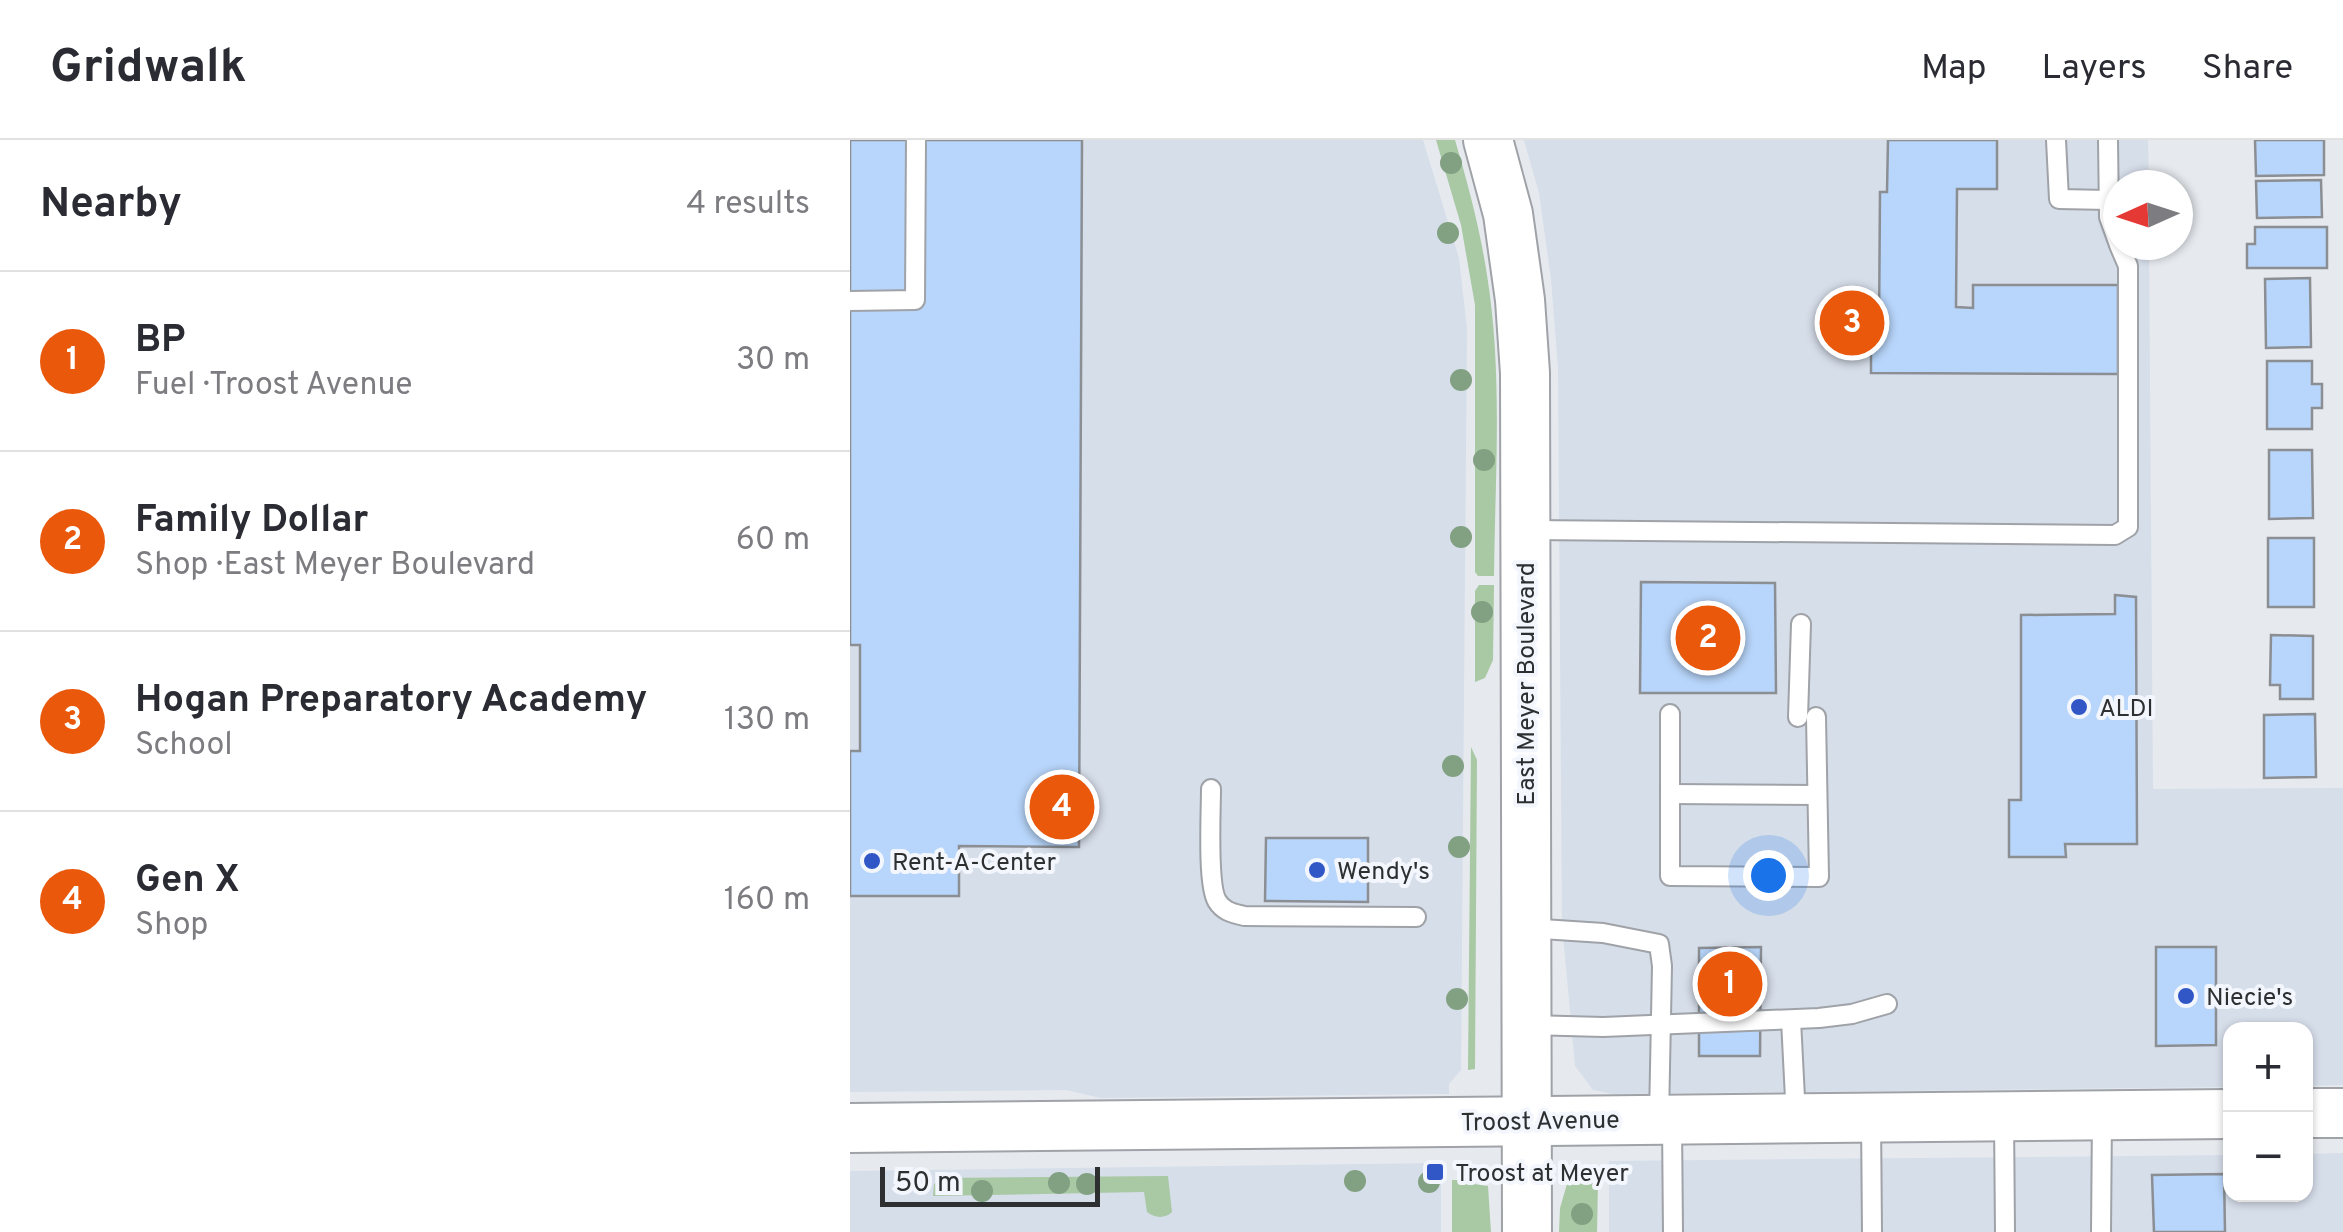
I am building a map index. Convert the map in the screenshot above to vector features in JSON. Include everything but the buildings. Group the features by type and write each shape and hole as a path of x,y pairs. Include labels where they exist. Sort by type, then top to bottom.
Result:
{"main road":[{"name":"East Meyer Boulevard","path":"1488,140 1508,214 1525,373 1527,1232"},
{"path":"2313,1113 2343,1113"},
{"name":"Troost Avenue","path":"850,1128 2223,1114"}],"lane":[{"path":"850,301 914,300 916,140"},
{"path":"2056,140 2059,200 2103,200"},
{"path":"2108,140 2108,170"},
{"path":"1524,530 2116,534 2128,526 2125,260"},
{"path":"1670,714 1670,876 1819,877 1817,795 1800,624"},
{"path":"1211,789 1212,879 1215,899 1226,911 1244,916 1416,917"},
{"path":"1670,794 1817,795"},
{"path":"1526,928 1602,933 1659,944 1660,1025 1674,1232"},
{"path":"1527,1025 1791,1020 1852,1014 1887,1004"},
{"path":"1791,1020 1796,1118"},
{"path":"2102,1115 2102,1232"},
{"path":"1871,1117 1872,1232"},
{"path":"2004,1117 2005,1232"}],"shaded area":[{"path":"850,140 1423,140 1459,258 1467,329 1461,1070 1449,1084 1449,1094 1101,1098 1066,1090 850,1092"},
{"path":"1524,140 2148,140 2149,170 2103,170 2103,260 2149,260 2153,789 2343,788 2343,1085 2313,1086 2313,1022 2223,1022 2223,1087 1613,1094 1593,1090 1575,1066 1562,924 1558,368 1539,193"},
{"path":"2343,1153 2343,1232 1609,1232 1609,1161 2223,1155 2223,1202 2313,1202 2313,1154"},
{"path":"1441,1163 1441,1232 850,1232 850,1171"}],"green space":[{"path":"1436,140 1455,140 1477,224 1492,312 1497,425 1494,576 1478,576 1475,572 1475,305 1461,225"},
{"path":"1479,585 1494,585 1493,660 1485,678 1475,682 1475,591"},
{"path":"1471,747 1477,760 1475,1069 1468,1070"},
{"path":"1168,1176 1172,1212 1163,1217 1147,1212 1144,1192 933,1196 934,1184 944,1178"},
{"path":"1452,1180 1488,1186 1491,1232 1452,1232"},
{"path":"1598,1183 1597,1232 1559,1232 1560,1208 1567,1184"}],"place":[{"name":"Hogan Preparatory Academy","path":"1852,323"},
{"name":"Family Dollar","path":"1708,638"},
{"name":"ALDI","path":"2079,707"},
{"name":"Gen X","path":"1062,807"},
{"name":"Rent-A-Center","path":"872,861"},
{"name":"Wendy's","path":"1317,870"},
{"name":"BP","path":"1730,984"},
{"name":"Niecie's","path":"2186,996"},
{"name":"Troost at Meyer","path":"1435,1172"}]}
